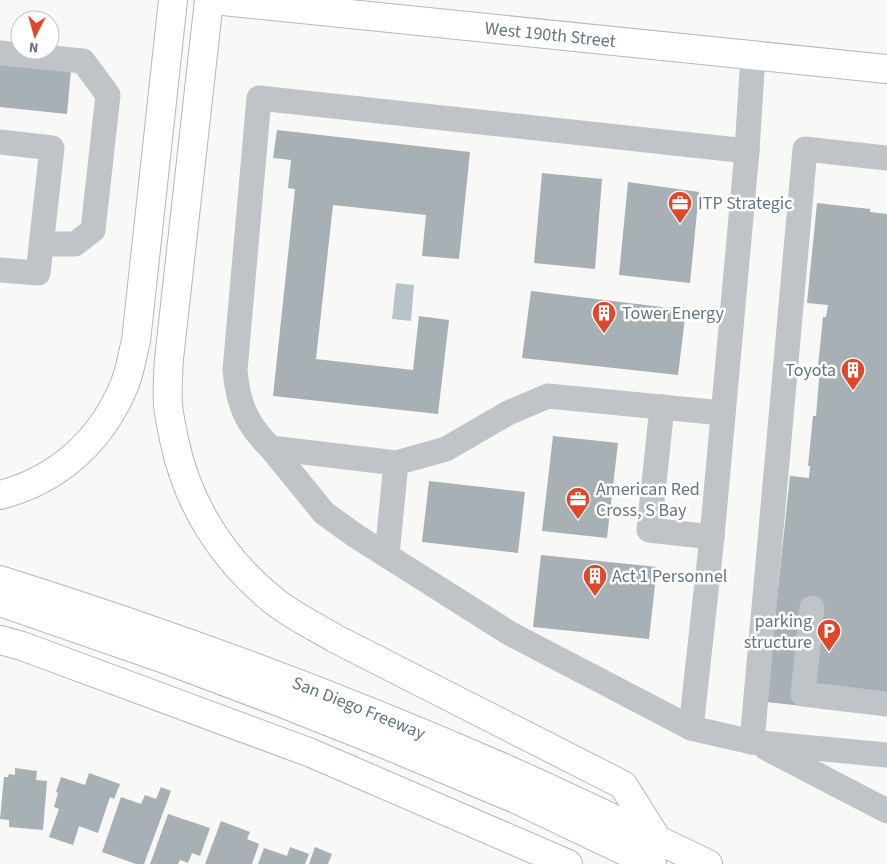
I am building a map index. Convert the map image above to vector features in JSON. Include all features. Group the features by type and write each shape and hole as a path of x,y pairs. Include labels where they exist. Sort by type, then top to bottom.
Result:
{"main road":[{"path":"0,496 33,483 70,460 91,441 109,416 125,384 136,341 173,0"},
{"path":"209,0 169,359 168,396 176,452 185,481 199,513 224,552 248,577 275,602 301,619 336,639 623,785 654,852"},
{"name":"West 190th Street","path":"213,0 887,69"},
{"name":"San Diego Freeway","path":"0,580 244,663 343,702 507,770 654,852 708,864"},
{"path":"0,602 159,657 278,702 518,800 654,852"},
{"path":"0,630 11,643 311,753 568,864"}],"lane":[{"path":"0,53 83,61 108,95 93,230 75,244 42,244"},
{"path":"691,728 712,537 747,151 753,55"},
{"path":"747,151 260,98 235,370 237,392 244,412 253,428 324,513 356,536 509,633 691,728 752,742 887,755"},
{"path":"0,142 52,148 38,273 0,270"},
{"path":"752,742 805,149 887,158"},
{"path":"271,448 396,463 446,449 508,413 548,396 722,413"},
{"path":"662,407 649,530 712,537"},
{"path":"388,555 396,463"},
{"path":"812,608 804,694 887,704"},
{"path":"752,742 887,811"}],"shaded area":[{"path":"396,283 414,285 411,321 392,319"}],"building":[{"path":"0,57 71,70 67,114 0,107"},
{"path":"277,130 470,152 459,259 422,256 426,215 333,205 316,359 413,370 419,316 449,320 438,414 273,396 295,189 288,188 291,160 273,158"},
{"path":"542,173 602,179 595,269 534,263"},
{"path":"628,182 699,192 690,283 619,275"},
{"name":"Toyota","path":"817,203 870,209 870,212 887,214 887,715 766,702 790,476 809,478 810,466 808,466 813,416 816,416 820,367 818,366 823,317 826,317 828,305 807,303"},
{"name":"Tower Energy","path":"531,291 686,310 678,375 522,358"},
{"path":"553,436 618,443 607,538 542,531"},
{"path":"429,481 525,492 518,553 422,542"},
{"name":"Act 1 Personnel","path":"541,555 657,567 649,639 533,627"},
{"path":"15,768 37,771 36,780 47,781 43,830 9,827 9,820 0,819 4,777 8,777 9,774 15,775"},
{"path":"89,773 120,784 114,799 110,797 98,833 79,826 73,845 49,837 59,809 54,807 61,777 85,785"},
{"path":"161,787 171,791 144,864 136,864 102,852 121,797 141,804 145,795 156,799"},
{"path":"168,814 210,828 200,856 192,853 188,863 180,860 178,864 150,864"},
{"path":"221,821 250,832 247,839 259,844 252,864 205,864"},
{"path":"290,847 309,854 305,864 258,864 264,848 287,856"},
{"path":"315,847 332,854 328,864 309,864"}],"place":[{"name":"ITP Strategic","path":"680,224"},
{"name":"Tower Energy","path":"604,334"},
{"name":"Toyota","path":"853,391"},
{"name":"American Red Cross, S Bay","path":"578,520"},
{"name":"Act 1 Personnel","path":"595,597"},
{"name":"parking structure","path":"829,652"}]}
